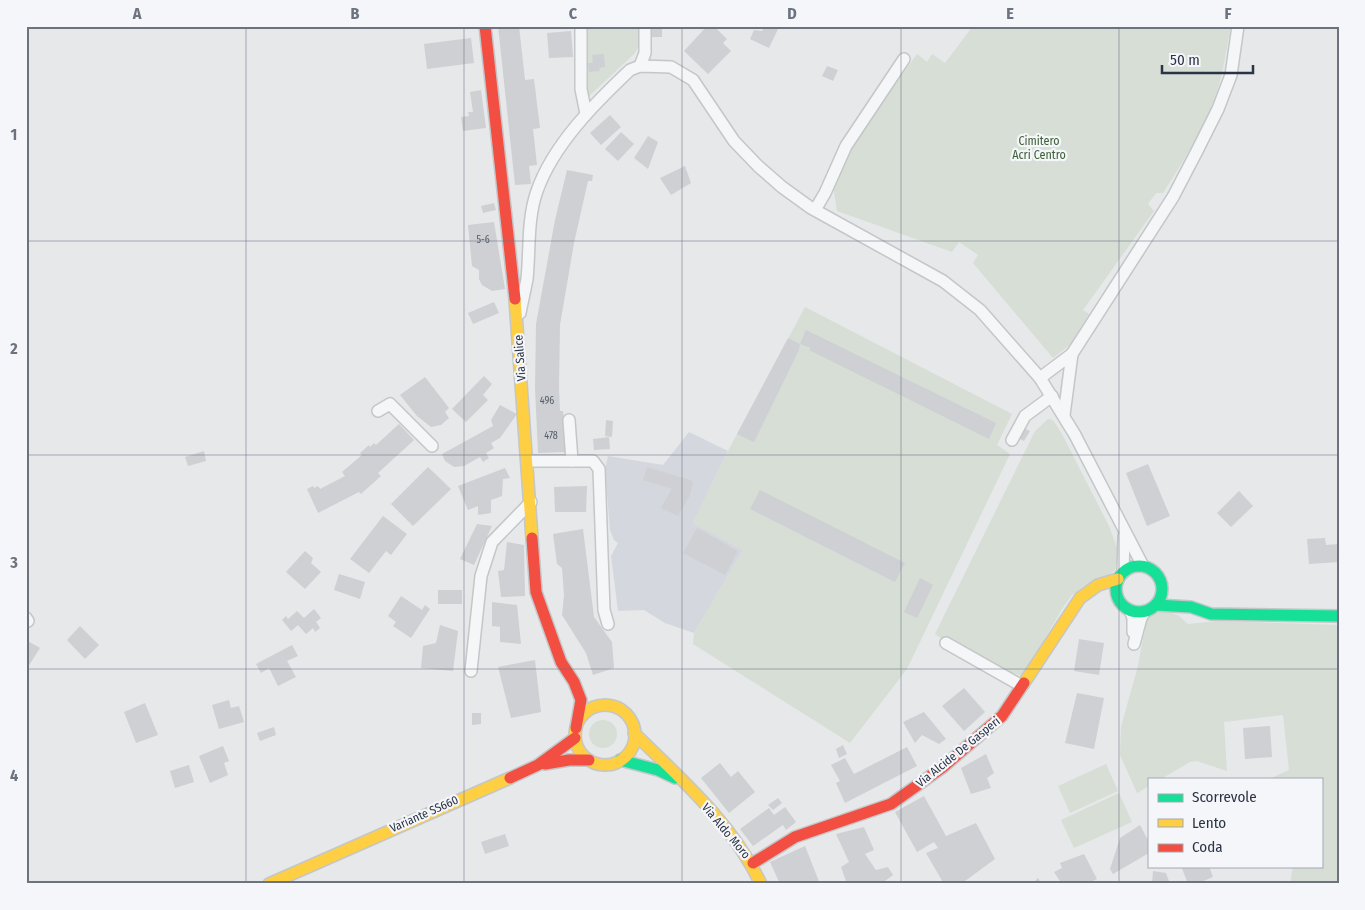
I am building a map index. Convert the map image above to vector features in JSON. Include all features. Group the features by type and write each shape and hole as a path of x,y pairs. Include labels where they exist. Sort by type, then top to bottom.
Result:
{"main road":[{"name":"Via Salice","path":"484,26 518,324 536,592 561,662 574,682"},
{"path":"1080,598 1098,585 1121,576 1129,568 1143,566 1157,574 1161,581 1191,607"},
{"path":"1121,576 1117,593 1119,600 1130,610 1191,607 1211,614 1339,616"},
{"path":"1150,608 1162,594 1161,581"},
{"path":"1080,598 1100,593 1117,593"},
{"name":"Via Alcide De Gasperi","path":"753,863 795,837 891,804 943,767 1002,716 1080,598"},
{"path":"574,682 600,705"},
{"path":"574,682 581,700 575,733 582,754 590,760"},
{"path":"538,765 569,760 590,760 604,764 620,760 631,748 634,733 629,718 623,712 608,705 600,705 584,713 575,733"},
{"name":"Variante SS660","path":"269,884 538,765 561,750 575,733"},
{"name":"Via Aldo Moro","path":"634,733 720,821 753,863 761,884"},
{"name":"Via Aldo Moro","path":"620,760 658,770 683,782"}],"street":[{"path":"581,26 581,90 586,114"},
{"path":"640,66 645,54 645,26"},
{"path":"1040,378 1072,354 1172,197 1218,109 1230,75 1238,26"},
{"path":"815,210 825,193 846,146 904,59"},
{"path":"518,324 527,279 530,230 537,192 550,166 586,114 630,70 640,66 671,67 692,80 734,141 758,166 815,210 943,281 980,310 1040,378 1052,396 1091,465 1143,566"},
{"path":"1064,415 1072,354"},
{"path":"1012,440 1025,416 1052,396"},
{"path":"378,411 390,404 432,446"},
{"path":"569,420 572,460"},
{"path":"528,461 593,461 600,469 604,610 608,624"},
{"path":"471,671 481,576 492,542 531,502"},
{"path":"1121,576 1124,531"},
{"path":"1130,610 1133,618 1134,644 1141,618 1150,608"},
{"path":"946,644 1022,686"}],"shaded area":[{"path":"689,432 728,451 693,523 743,550 694,633 665,623 644,610 618,611 611,556 618,543 614,540 610,530 605,469 608,456 663,465"}],"green space":[{"path":"640,26 640,44 635,53 587,98 587,27"},
{"name":"Cimitero Acri Centro","path":"973,26 1231,26 1214,101 1199,133 1163,193 1156,193 1148,204 1154,211 1083,310 1089,314 1071,344 1053,358 973,263 978,255 959,242 952,252 837,211 833,185 859,135 917,54 927,62 932,54 945,63"},
{"path":"805,307 1012,414 997,445 1010,454 907,669 850,743 693,644 694,633 743,550 693,523 728,451"},
{"path":"1048,419 1053,420 1062,434 1109,526 1119,553 1115,570 1108,576 1084,586 1072,595 1023,676 1005,670 935,634 1035,431"},
{"path":"1162,608 1179,616 1188,624 1217,621 1339,625 1339,884 1290,884 1293,868 1322,868 1322,778 1271,778 1289,770 1283,715 1224,722 1227,771 1197,761 1190,762 1163,778 1148,778 1148,787 1137,793 1120,755 1121,727 1138,666 1147,617 1153,610"},
{"path":"603,720 613,724 617,734 613,744 603,748 593,744 589,734 593,724"},
{"path":"1106,764 1118,791 1070,813 1058,786"},
{"path":"1119,793 1132,822 1074,848 1061,820"}],"building":[{"path":"498,26 519,26 525,80 534,79 540,128 533,129 537,165 529,166 531,184 515,185"},
{"path":"650,26 662,26 662,37 650,37"},
{"path":"707,26 714,26 727,39 723,43 731,51 708,74 684,51"},
{"path":"765,26 779,27 769,48 750,39 754,30 762,31"},
{"path":"571,31 573,57 549,58 547,33"},
{"path":"471,38 474,63 427,69 424,44"},
{"path":"604,54 605,67 599,68 600,71 589,72 588,63 593,63 592,55"},
{"path":"827,66 838,70 833,81 822,76"},
{"path":"481,90 486,128 463,131 461,117 469,116 468,112 473,112 470,92"},
{"path":"610,115 621,127 601,145 590,133"},
{"path":"621,132 634,144 618,161 605,149"},
{"path":"648,136 658,142 648,169 634,158"},
{"path":"685,166 691,183 671,195 660,178"},
{"path":"567,170 593,175 592,181 588,181 574,243 560,325 560,411 563,411 567,452 538,453 535,388 536,324 555,220"},
{"path":"494,203 496,210 483,213 481,206"},
{"path":"494,222 505,289 492,291 482,285 479,279 479,270 472,266 468,225"},
{"path":"494,302 499,313 473,324 468,313"},
{"path":"806,330 996,423 989,439 809,350 811,348 800,344"},
{"path":"788,338 800,344 799,350 754,442 737,434"},
{"path":"484,376 492,384 483,395 488,400 466,422 452,409"},
{"path":"425,377 449,408 445,412 449,418 441,425 431,427 417,416 400,395"},
{"path":"500,405 517,414 500,438 491,443 494,448 486,453 489,458 483,462 480,457 464,466 454,467 445,461 442,454 493,426 491,420"},
{"path":"606,420 613,421 612,437 605,436"},
{"path":"399,424 414,440 378,473 381,476 361,494 359,492 318,513 307,489 318,486 320,489 345,476 342,472 362,455 360,453 369,445 370,447 374,443 376,445"},
{"path":"1019,426 1030,431 1024,441 1014,436"},
{"path":"609,437 610,449 594,450 593,439"},
{"path":"204,451 206,461 188,466 185,457"},
{"path":"1148,464 1170,516 1147,526 1126,473"},
{"path":"428,467 451,489 413,526 391,504"},
{"path":"647,467 693,481 690,495 678,516 661,508 672,489 643,480"},
{"path":"505,468 510,478 503,479 502,496 491,500 491,513 478,515 478,506 468,510 458,486"},
{"path":"587,486 586,512 555,512 554,487"},
{"path":"760,490 905,563 895,582 750,509"},
{"path":"1239,491 1253,506 1231,527 1217,513"},
{"path":"383,516 407,534 391,555 386,551 369,573 350,559"},
{"path":"477,524 492,526 474,565 460,559"},
{"path":"697,528 738,551 725,575 683,553"},
{"path":"583,529 594,617 612,642 614,668 593,675 586,653 562,615 564,595 562,568 557,564 553,534"},
{"path":"1325,538 1326,545 1339,544 1339,562 1309,564 1307,539"},
{"path":"507,542 524,545 525,596 501,597 498,571 504,570"},
{"path":"305,551 313,558 311,563 321,572 305,589 286,572"},
{"path":"339,574 365,582 360,599 334,590"},
{"path":"920,578 933,585 917,618 904,612"},
{"path":"438,590 462,590 462,604 438,604"},
{"path":"401,596 422,610 425,605 430,609 411,638 393,626 396,622 388,616"},
{"path":"492,602 517,605 521,644 500,642 500,627 492,626"},
{"path":"314,609 321,618 316,622 320,628 315,632 313,628 306,634 298,625 291,631 282,620 286,616 288,619 297,611 304,618"},
{"path":"440,625 458,631 453,671 421,668 423,646 436,643"},
{"path":"80,626 99,645 85,659 67,640"},
{"path":"1079,639 1104,643 1099,675 1074,671"},
{"path":"26,640 40,648 26,670"},
{"path":"292,645 298,656 287,661 296,677 278,686 269,668 261,673 256,664"},
{"path":"535,660 541,712 511,718 498,667"},
{"path":"964,688 985,712 964,731 942,706"},
{"path":"1077,693 1104,698 1094,749 1065,743"},
{"path":"229,700 231,708 239,706 244,722 219,729 212,705"},
{"path":"145,703 158,735 136,743 124,712"},
{"path":"924,712 946,739 939,744 922,735 915,743 903,722"},
{"path":"472,713 481,713 481,724 472,725"},
{"path":"1270,726 1272,757 1245,759 1243,728"},
{"path":"274,727 276,735 260,741 257,733"},
{"path":"843,745 847,754 839,758 836,749"},
{"path":"223,746 229,761 224,763 228,775 210,783 199,756"},
{"path":"907,747 917,766 845,803 836,783 840,781 831,765 845,758 854,774"},
{"path":"986,754 994,773 987,778 991,788 971,794 961,768"},
{"path":"720,763 731,777 738,771 755,792 729,813 701,778"},
{"path":"189,765 194,782 175,788 170,771"},
{"path":"924,796 946,836 976,823 995,859 961,884 944,884 926,853 938,848 934,842 917,852 895,812"},
{"path":"778,798 782,803 773,810 768,805"},
{"path":"785,807 796,822 786,830 783,825 753,846 740,829 769,808 774,815"},
{"path":"1140,825 1148,840 1148,854 1113,874 1110,869 1120,838"},
{"path":"864,827 874,850 865,854 876,870 888,867 893,875 881,884 847,884 841,867 849,862 836,834"},
{"path":"505,834 509,846 485,854 481,842"},
{"path":"805,846 820,884 780,884 770,862"},
{"path":"1084,854 1097,879 1087,884 1073,884 1071,881 1062,884 1054,872 1062,868 1060,863"},
{"path":"1182,868 1210,868 1213,877 1196,884 1188,884"},
{"path":"1153,871 1166,873 1170,884 1152,884"},
{"path":"1038,878 1042,884 1032,884"}],"traffic: fast":[{"path":"1139,566 1152,570 1158,576 1162,589 1158,602 1152,608 1139,612 1126,608 1120,602 1116,589 1120,576 1126,570 1139,566"},
{"path":"1156,605 1191,607 1211,614 1339,616"},
{"path":"620,760 658,770 675,778"}],"traffic: slow":[{"path":"515,299 532,538"},
{"path":"1024,683 1080,598 1098,585 1118,579"},
{"path":"605,705 621,710 626,714 630,719 635,735 630,751 626,756 621,760 605,765 589,760 584,756 580,751 575,735 580,719 584,714 589,710 605,705"},
{"path":"634,733 688,785 721,822 736,841 761,884"},
{"path":"269,884 510,778"}],"traffic: jam":[{"path":"485,26 515,299"},
{"path":"532,538 536,592 561,662 574,682 581,700 576,728"},
{"path":"753,863 795,837 891,804 943,767 1002,716 1024,683"},
{"path":"510,778 538,765 575,738"},
{"path":"545,764 569,760 589,760"}]}
